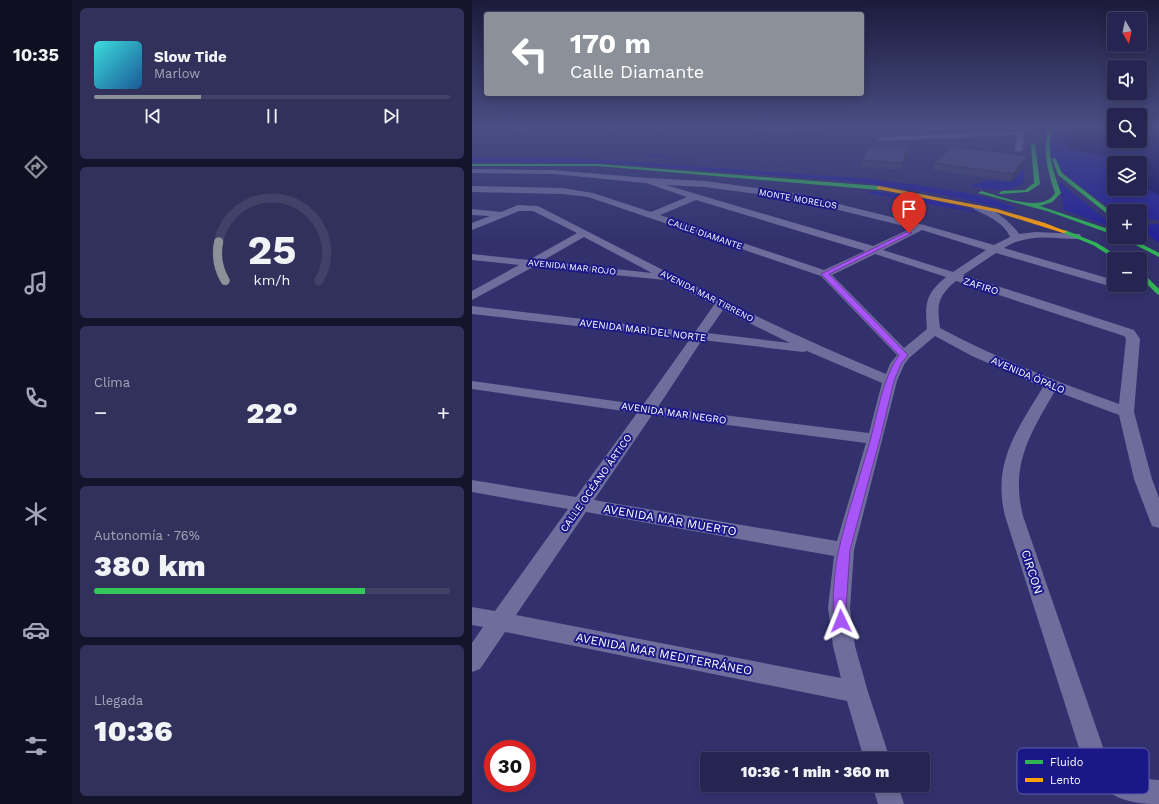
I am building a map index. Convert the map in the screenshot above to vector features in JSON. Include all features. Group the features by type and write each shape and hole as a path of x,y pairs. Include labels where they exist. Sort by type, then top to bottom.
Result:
{"highway":[{"path":"605,166 870,186 918,191 996,206 1016,207 1040,205 1054,199 1058,193 1050,166"},
{"path":"983,194 1017,192 1033,188 1037,184 1035,166"},
{"path":"1041,166 1052,204 1058,213 1092,237 1119,252"},
{"path":"1057,166 1060,174 1107,211"},
{"path":"853,185 927,196 1025,219 1076,236 1095,244 1108,252"},
{"path":"973,192 1022,202 1051,210 1081,219 1107,230"},
{"path":"1054,228 1051,224 1052,220 1067,218 1081,219"},
{"path":"1137,244 1158,254"},
{"path":"1146,244 1158,254"},
{"path":"1147,271 1159,281"},
{"path":"1147,280 1159,293"}],"street":[{"name":"MONTE MORELOS","path":"472,171 553,172 647,181 706,184 794,196 921,227 1107,282"},
{"name":"ZAFIRO","path":"647,181 695,197 874,250 1129,334 1133,339 1126,412 1143,479 1159,521"},
{"name":"CALLE DIAMANTE","path":"472,190 577,192 590,195 825,274 904,355"},
{"path":"651,216 695,197"},
{"name":"AVENIDA MAR TIRRENO","path":"502,214 527,207 535,208 721,304 814,349 890,381"},
{"path":"977,207 1010,227 1015,237"},
{"path":"472,212 502,214"},
{"path":"472,227 502,214"},
{"path":"825,274 921,227"},
{"path":"472,296 583,234"},
{"path":"875,752 856,692 844,646 839,608 844,550 890,381 897,364 904,355 934,330 932,307 934,296 938,290 953,277 1015,237 1051,235 1076,236"},
{"name":"AVENIDA MAR ROJO","path":"472,257 672,278"},
{"name":"CALLE OCÉANO ÁRTICO","path":"472,662 721,304"},
{"name":"AVENIDA MAR DEL NORTE","path":"472,310 698,337 814,349"},
{"name":"AVENIDA ÓPALO","path":"934,330 977,353 1051,385 1126,412"},
{"name":"AVENIDA MAR NEGRO","path":"472,385 647,410 875,439"},
{"name":"CIRCON","path":"1051,385 1022,438 1010,472 1009,494 1014,516 1091,748"},
{"name":"AVENIDA MAR MUERTO","path":"472,486 844,550"},
{"name":"AVENIDA MAR MEDITERRÁNEO","path":"472,616 856,692"},
{"path":"888,792 892,804"}],"shaded area":[{"path":"644,166 681,166 871,179 972,194 992,199 1016,208 1009,210 945,195 860,182"},
{"path":"1058,166 1107,166 1107,196 1147,196 1147,166 1159,166 1159,220 1147,220 1147,204 1107,204 1107,206 1063,173"},
{"path":"1147,166 1159,166 1159,195 1147,189"},
{"path":"1024,169 1024,182 1012,188 997,190 969,186 990,180 1012,182 1019,174 1013,173 1015,170 1022,171"},
{"path":"1058,181 1107,220 1107,225 1064,210"},
{"path":"874,191 940,201 978,213 867,193"},
{"path":"1152,224 1159,224 1159,243 1147,233 1147,226"}],"building":[{"path":"952,166 1020,166 1013,174"}],"traffic: fast":[{"path":"604,166 879,188"},
{"path":"1002,193 1026,191 1037,184 1035,166"},
{"path":"1032,206 1050,201 1054,199 1058,193 1049,166"},
{"path":"1057,166 1060,174 1107,211"},
{"path":"981,193 1049,210 1107,231"},
{"path":"1065,232 1095,244 1108,252"},
{"path":"1137,244 1159,255"},
{"path":"1147,280 1159,293"}],"traffic: slow":[{"path":"879,188 997,211 1065,232"}],"route":[{"path":"841,621 839,608 844,550 890,381 897,364 904,355 825,274 909,233"}]}
